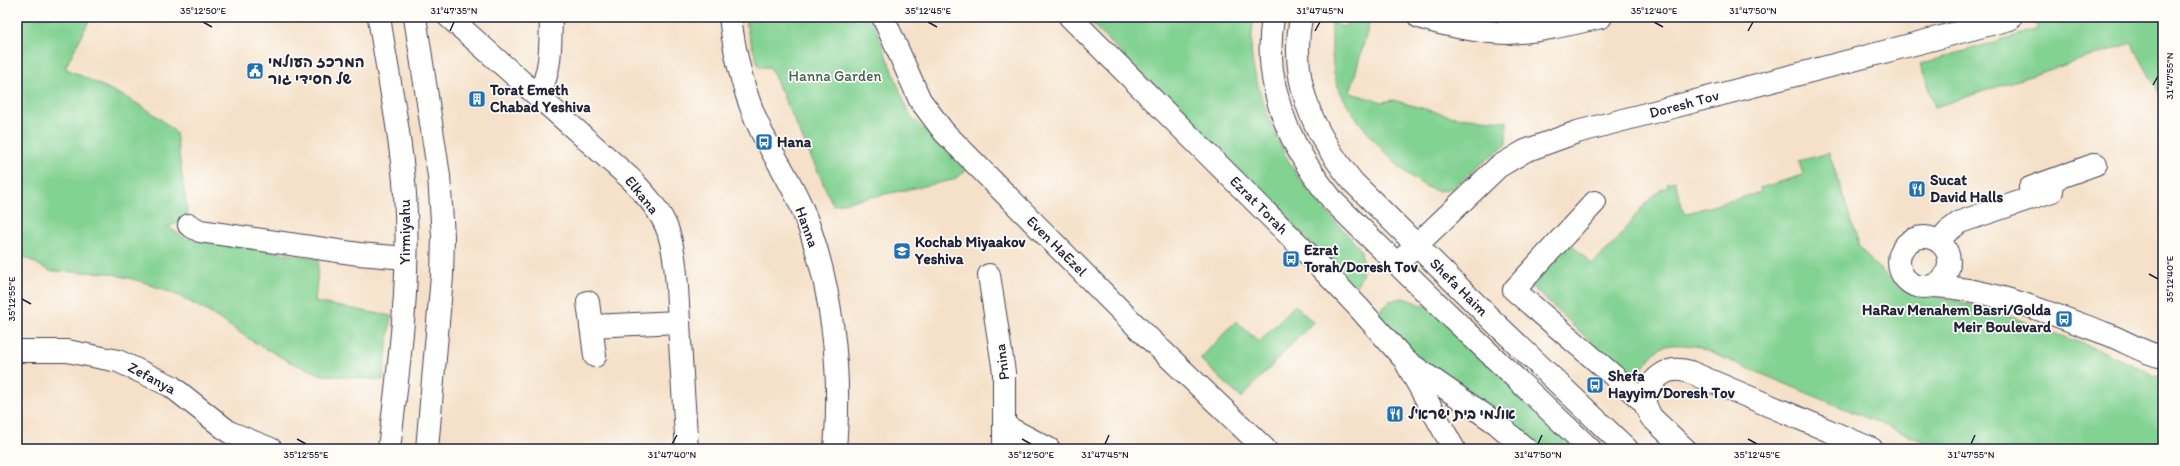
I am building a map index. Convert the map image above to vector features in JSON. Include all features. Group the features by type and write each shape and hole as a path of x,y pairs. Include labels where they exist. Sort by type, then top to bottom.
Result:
{"street":[{"name":"Yirmiyahu","path":"379,17 405,193 406,258 403,313 390,449"},
{"path":"415,17 439,176 443,236 440,306 427,449"},
{"name":"Elkana","path":"449,17 631,179 647,196 668,230 673,253 679,322 687,449"},
{"path":"538,96 546,80 550,66 551,17"},
{"name":"Hanna","path":"730,17 741,78 762,132 801,207 822,272 831,324 837,385 835,449"},
{"name":"Even HaEzel","path":"883,17 920,100 944,132 1131,321 1265,449"},
{"name":"Ezrat Torah","path":"1070,17 1303,249 1404,359 1454,449"},
{"name":"Shefa Haim","path":"1273,17 1270,54 1271,75 1281,113 1297,150 1314,177 1334,202 1590,449"},
{"name":"Shefa Haim","path":"1301,17 1297,51 1299,75 1312,120 1335,160 1353,182 1627,449"},
{"path":"1419,17 1473,29 1507,33 1540,29 1601,17"},
{"name":"Doresh Tov","path":"1397,264 1416,244 1498,167 1525,151 1547,142 1577,132 2010,19"},
{"path":"2019,202 2022,191 2096,164"},
{"path":"1932,286 1945,277 1950,262 1944,247 1948,231 1960,222 2052,191"},
{"path":"1594,202 1514,290 1644,402 1651,417 1686,449"},
{"path":"189,226 200,232 339,251 406,258"},
{"path":"1994,296 1966,275 1944,247 1922,236 1914,238 1906,243 1898,259 1902,276 1916,286 1959,288 1994,296 2106,334 2161,355"},
{"name":"Pnina","path":"990,275 1004,372 1004,449"},
{"path":"588,302 594,356"},
{"path":"591,326 679,322"},
{"name":"Zefanya","path":"17,351 67,350 118,361 171,386 230,440 272,449"},
{"path":"1404,359 1496,423 1526,449"},
{"path":"1644,402 1649,387 1661,373 1672,369 1684,370 1872,449"},
{"path":"1005,426 1049,449"}],"green space":[{"path":"17,17 91,17 65,68 138,104 165,122 176,133 188,218 168,227 185,238 319,259 315,302 391,316 383,380 323,375 290,362 254,342 207,311 177,295 143,282 109,273 50,271 17,253 17,91 21,84 17,82"},
{"name":"Hanna Garden","path":"746,17 871,17 909,114 966,171 953,180 833,205 770,67 759,67 748,33"},
{"path":"1085,17 1253,17 1251,49 1252,59 1259,88 1270,121 1291,166 1299,178 1320,205 1360,249 1363,261 1363,270 1361,278 1355,288"},
{"path":"1358,17 1371,17 1350,93 1383,102 1393,100 1454,117 1507,121 1506,144 1452,188 1441,191 1434,190 1421,184 1407,173 1377,143 1363,126 1351,110 1342,94 1336,81 1333,67 1332,23 1343,27"},
{"path":"2031,17 2163,17 2163,101 2132,43 1935,107 1920,64 2038,29"},
{"path":"1829,153 1860,247 1873,263 1901,288 1923,296 1944,297 2009,316 2102,351 2160,378 2163,378 2163,449 1941,449 1695,346 1671,345 1657,350 1633,381 1527,282 1568,241 1592,264 1612,245 1645,204 1660,191 1668,187 1667,183 1675,181 1684,214 1761,192 1760,188 1803,175 1799,161"},
{"path":"1403,298 1428,307 1581,449 1536,449 1433,378 1376,315 1389,301"},
{"path":"1295,305 1313,322 1241,398 1200,359 1236,321 1259,342"}],"place":[{"name":"המרכז העולמי של חסידי גור","path":"255,71"},
{"name":"Torat Emeth Chabad Yeshiva","path":"477,99"},
{"name":"Hana","path":"764,142"},
{"name":"Sucat David Halls","path":"1917,189"},
{"name":"Kochab Miyaakov Yeshiva","path":"902,251"},
{"name":"Ezrat Torah/Doresh Tov","path":"1291,259"},
{"name":"HaRav Menahem Basri/Golda Meir Boulevard","path":"2064,319"},
{"name":"Shefa Hayyim/Doresh Tov","path":"1595,385"},
{"name":"אולמי בית ישרא'ל","path":"1395,414"}]}
